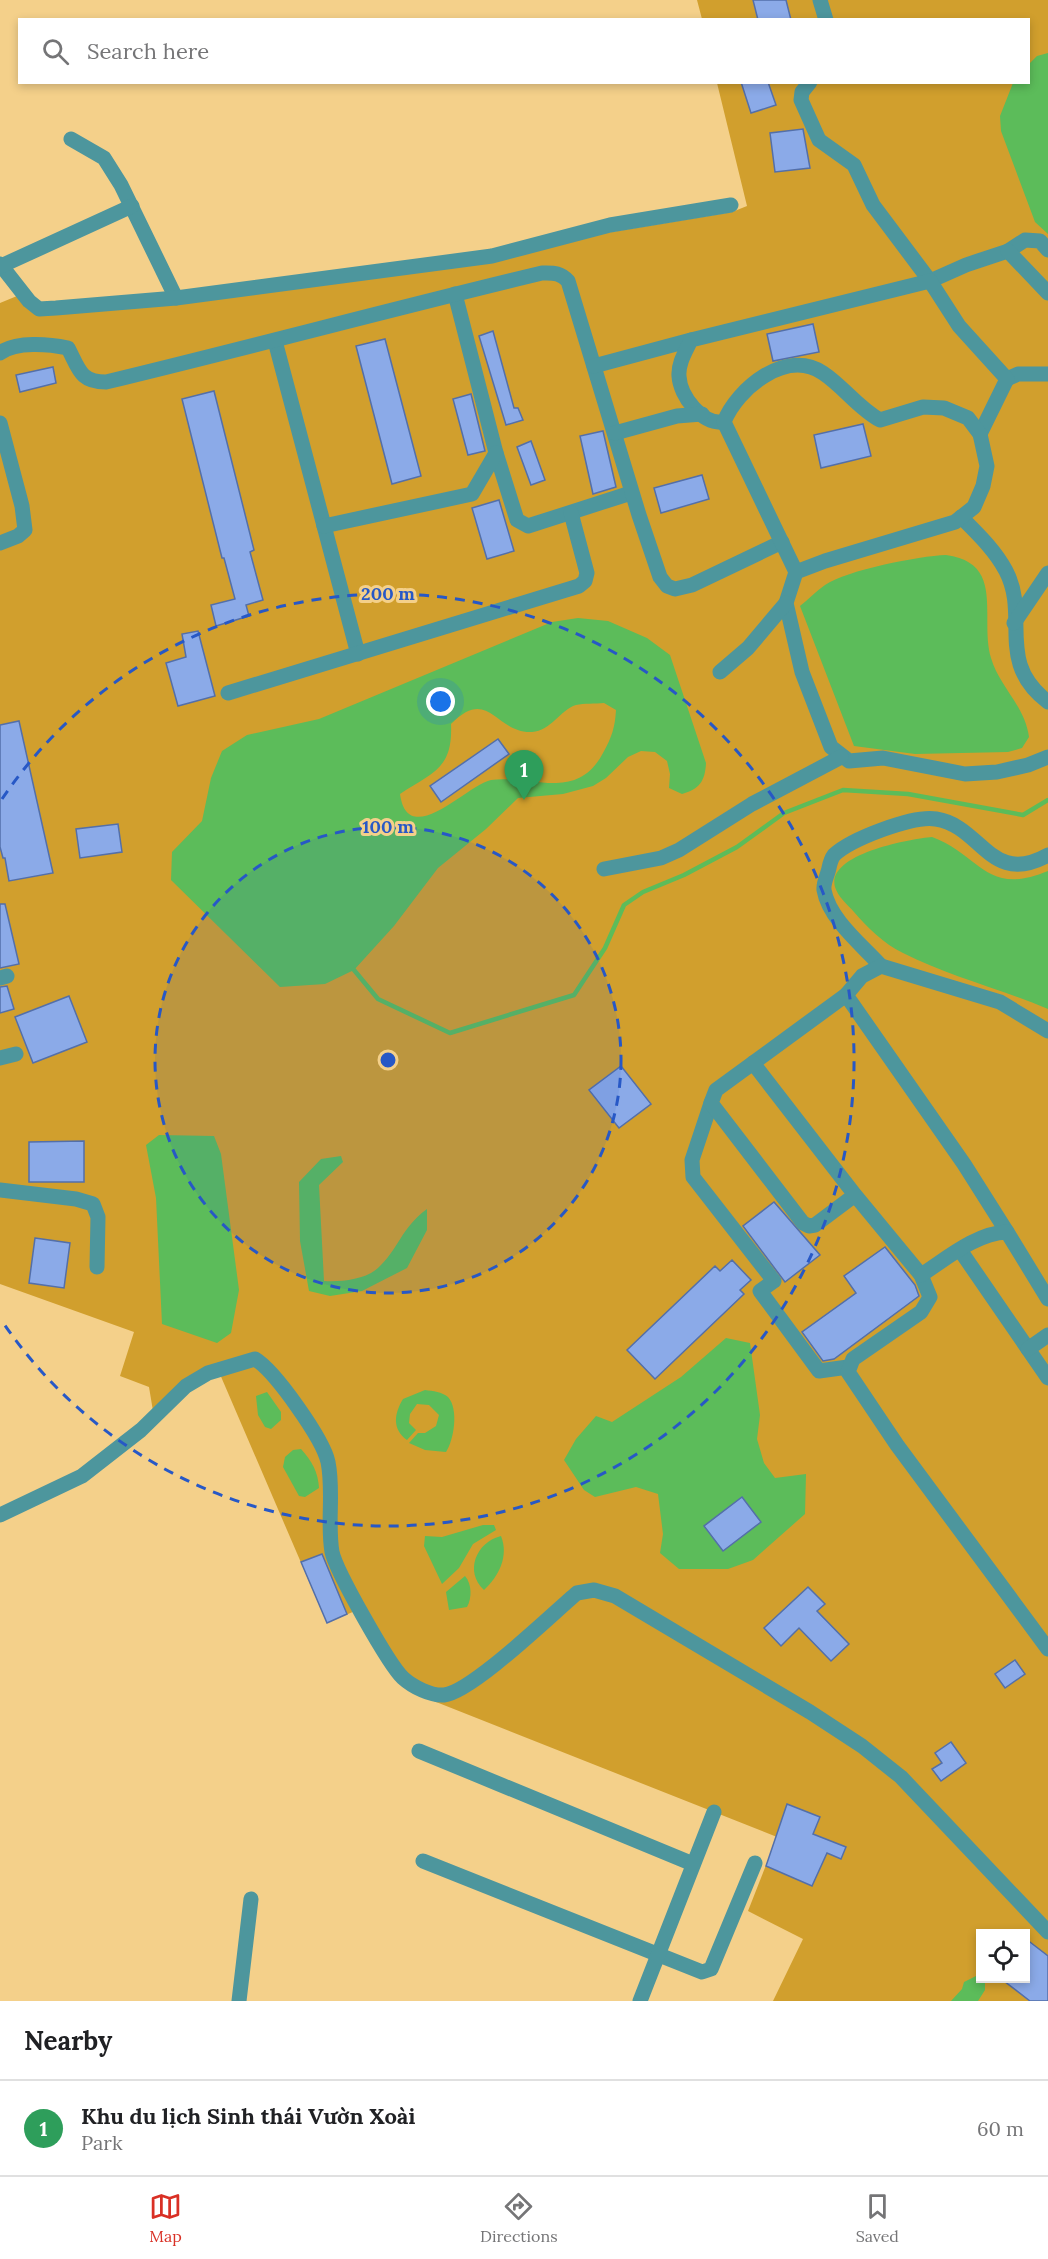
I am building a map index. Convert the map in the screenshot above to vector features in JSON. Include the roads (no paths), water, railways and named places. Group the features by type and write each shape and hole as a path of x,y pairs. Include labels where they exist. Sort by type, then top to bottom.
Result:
{"street":[{"path":"820,0 825,18"},
{"path":"808,84 802,92 801,100 819,140 854,165 873,205 930,281 959,326 1007,379"},
{"path":"71,140 104,158 132,206 176,298"},
{"path":"132,206 1,265 29,301 39,309 176,298 492,256 610,225 731,205"},
{"path":"594,366 930,281 1030,239 1040,242 1048,250"},
{"path":"1008,250 1048,293"},
{"path":"0,353 6,348 35,346 68,348 83,377 91,382 106,382 542,273 563,275 568,281 632,493 660,576 667,586 675,589 692,585 783,542"},
{"path":"455,294 496,453 517,520 528,526 632,493"},
{"path":"691,340 682,361 679,376 691,406 717,423 724,422"},
{"path":"275,341 358,654"},
{"path":"720,672 748,648 786,603 796,572 724,422 729,408 739,397 766,375 785,367 809,368 822,372 880,420 923,407 944,408 968,418 980,434 987,466 983,486 974,507 955,522 796,572"},
{"path":"980,434 1007,379 1018,374 1048,374"},
{"path":"615,433 677,416 702,414"},
{"path":"0,423 22,506 25,530 18,536 0,543"},
{"path":"324,526 472,494 496,453"},
{"path":"228,693 579,586 585,581 587,573 571,513"},
{"path":"961,517 986,542 1006,571 1014,596 1017,656 1023,675 1034,691 1048,702"},
{"path":"1014,623 1048,573"},
{"path":"786,603 802,672 831,747 841,757 849,761 883,758 965,774 997,772 1028,765 1048,757"},
{"path":"604,869 661,858 670,854 752,804 841,757"},
{"path":"1048,855 1036,862 1011,865 990,856 953,824 935,818 916,820 848,845 832,857 824,889 833,910 843,924 881,966 1000,1002 1048,1031"},
{"path":"848,1367 819,1371 760,1291 774,1281 693,1177 692,1160 716,1090 846,994 862,976 881,966"},
{"path":"846,994 964,1164 1048,1299"},
{"path":"0,1058 16,1054"},
{"path":"753,1063 855,1195 921,1275 930,1297 926,1306 921,1312 852,1359 848,1367 852,1381 1048,1649"},
{"path":"711,1102 803,1223 809,1227 855,1195"},
{"path":"0,1190 76,1199 93,1204 98,1217 97,1267"},
{"path":"921,1275 960,1250 997,1232 1007,1232"},
{"path":"960,1250 1048,1378"},
{"path":"1028,1349 1048,1335"},
{"path":"0,1515 82,1476 141,1430 186,1386 208,1373 255,1359 266,1365 285,1391 328,1460 332,1554 390,1663 404,1680 427,1692 445,1695 472,1682 577,1593 594,1590 615,1596 810,1712 878,1758 901,1777 1048,1932"},
{"path":"419,1751 693,1864"},
{"path":"640,2001 714,1812"},
{"path":"423,1861 702,1972 711,1969 755,1863"},
{"path":"239,2001 251,1899"}],"waterway":[{"path":"354,970 378,999 450,1033 574,995 605,948 624,905 643,892 684,875 737,847 784,813 843,790 908,794 1023,815 1048,800"}],"place":[{"name":"Khu du lịch Sinh thái Vườn Xoài","path":"524,800"}]}
